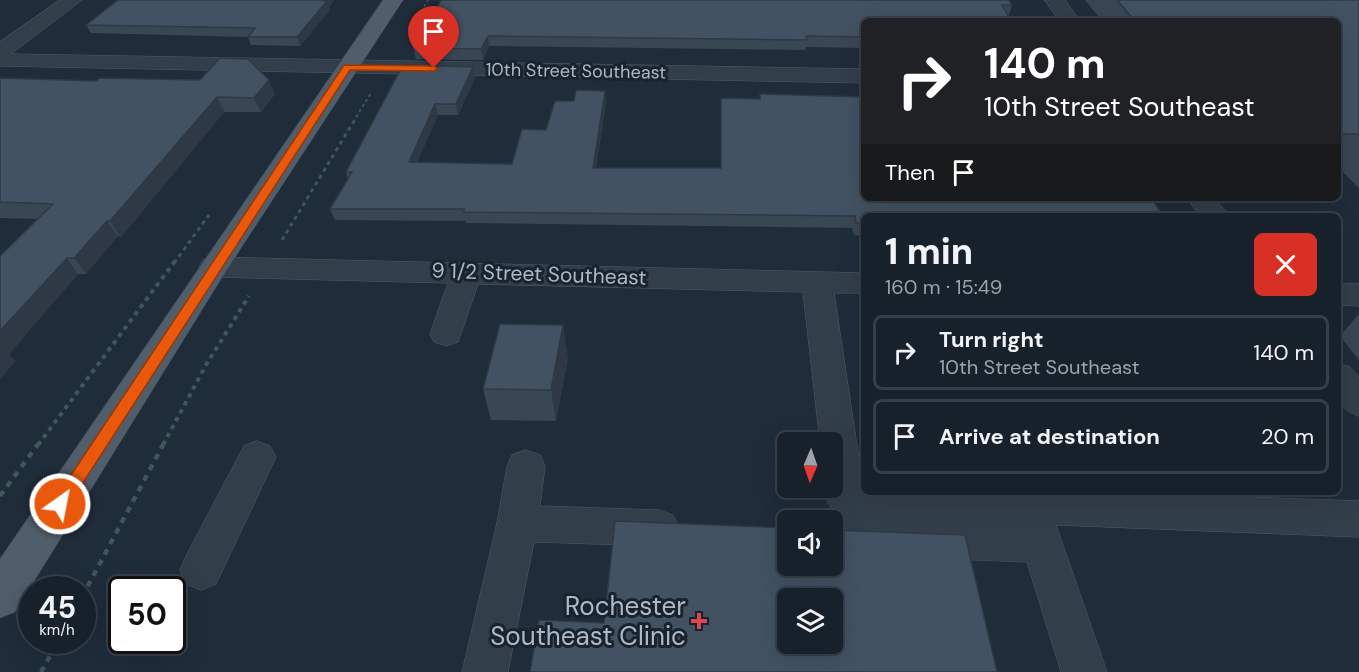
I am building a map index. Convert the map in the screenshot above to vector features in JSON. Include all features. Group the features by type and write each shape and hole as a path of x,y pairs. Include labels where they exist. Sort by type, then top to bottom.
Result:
{"main road":[{"path":"0,597 214,267 393,0"}],"street":[{"path":"0,52 72,0"},
{"path":"1055,0 1068,18"},
{"name":"10th Street Southeast","path":"0,60 861,76"},
{"name":"9 1/2 Street Southeast","path":"214,267 861,283"},
{"path":"446,334 467,272"},
{"path":"817,282 847,500 1036,525"},
{"path":"1341,294 1359,295"},
{"path":"1341,380 1359,402"},
{"path":"201,570 258,457"},
{"path":"485,672 517,523 526,466"},
{"path":"843,534 1036,525 1359,519"},
{"path":"517,523 693,530"},
{"path":"1036,525 1084,672"}],"path":[{"path":"277,248 373,90"},
{"path":"0,496 211,213"},
{"path":"93,576 206,365 251,293"},
{"path":"41,672 51,654"}],"building":[{"path":"118,0 327,1 297,37 248,37 255,28 86,25"},
{"path":"441,0 1009,0 1012,5 1002,5 1009,18 861,18 861,37 806,36 807,40 488,36 481,49 413,48"},
{"path":"1117,0 1359,0 1359,136 1341,134 1341,18 1132,18"},
{"path":"220,58 248,59 269,80 254,98 217,97 110,221 107,221 74,258 67,258 0,331 0,256 53,204 0,202 0,78 96,81 100,78 200,80"},
{"path":"403,65 473,67 456,104 435,104 409,162 512,164 522,129 546,130 555,101 574,101 576,90 605,91 593,168 721,168 721,98 760,99 760,94 861,97 861,201 1153,201 1161,213 861,213 861,224 856,223 855,216 330,209 352,172 346,172"},
{"path":"500,324 563,325 551,390 483,389"},
{"name":"Rochester Southeast Clinic","path":"615,521 777,528 777,576 843,576 843,530 965,535 997,672 530,672 539,620 604,623"}],"place":[{"name":"Rochester Southeast Clinic","path":"699,621"}],"route":[{"path":"60,504 347,67 434,68"}]}
